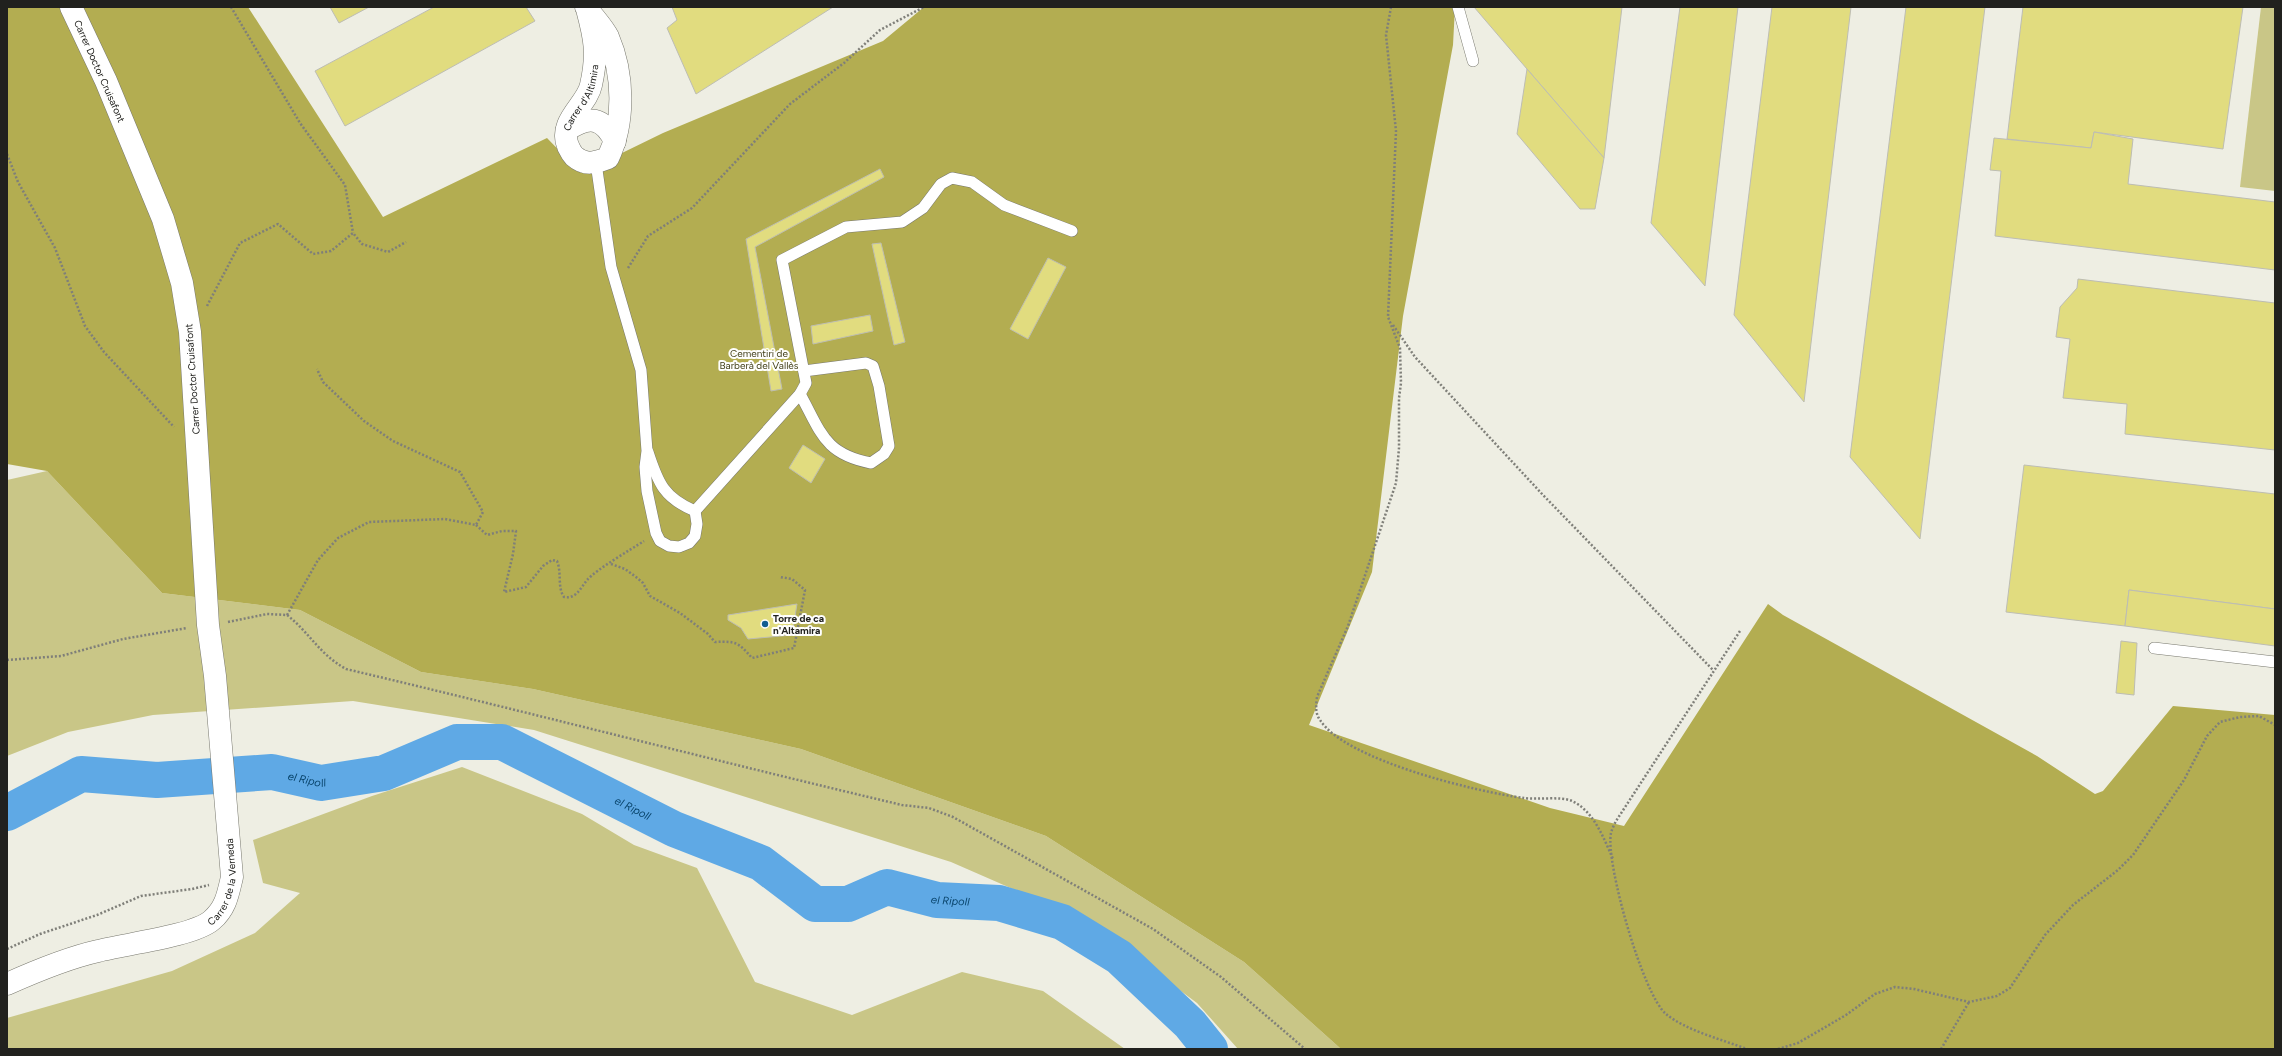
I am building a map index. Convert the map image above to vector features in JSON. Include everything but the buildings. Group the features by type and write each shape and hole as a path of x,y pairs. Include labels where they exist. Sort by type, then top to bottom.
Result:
{"street":[{"name":"Carrer Doctor Cruisafont","path":"71,7 106,81 163,219 182,284 190,338 208,625 215,676"},
{"name":"Carrer d'Altimira","path":"587,8 607,37 616,64 620,124 608,158 596,163 588,163 578,160 572,154 566,142 567,130 576,110 591,86 596,47 587,8"},
{"path":"567,130 583,121 596,121 607,128 614,142"},
{"name":"Carrer de la Verneda","path":"7,984 56,964 97,951 192,930 211,921 225,906 232,877 215,676"}],"lane":[{"path":"1458,7 1473,61"},
{"path":"596,163 604,229 617,288 641,370 647,451 645,467 647,491 656,533 660,541 669,546 679,546 689,543 695,536 697,524 695,511"},
{"path":"695,511 800,394 806,383 782,260 846,227 902,222 923,208 941,184 952,178 972,182 1004,205 1072,231"},
{"path":"800,394 827,444 851,459 870,463 884,454 889,446 879,386 873,366 866,363 804,372"},
{"path":"647,451 652,466 668,496 679,505 695,511"},
{"path":"2154,648 2275,662"}],"path":[{"path":"231,7 300,123 345,185 353,233 362,244 388,252 406,242"},
{"path":"617,288 648,236 692,208 790,104 844,63 880,30 924,7"},
{"path":"1392,7 1386,35 1396,131 1388,318 1400,348 1402,383 1399,398 1399,448 1396,483 1368,572 1348,626 1320,691 1316,709 1321,721 1339,739 1362,752 1431,778 1525,798 1572,801 1588,813 1599,829 1613,859"},
{"path":"7,154 18,182 55,248 85,326 104,352 176,429"},
{"path":"190,338 240,243 278,224 313,254 331,251 353,233"},
{"path":"1388,318 1420,363 1544,495 1714,670"},
{"path":"317,369 323,382 364,421 393,441 460,472 483,512 476,525"},
{"path":"287,615 318,560 338,538 369,522 445,519 476,525 487,535 502,531 516,531 513,554 504,592 526,587 543,566 552,560 557,561 561,569 560,592 564,597 570,598 576,594 588,579 656,533"},
{"path":"611,563 631,573 643,583 650,596 680,613 708,634 715,642 732,642 740,644 752,658 794,648 805,590 792,578 780,578"},
{"path":"266,614 287,615 323,653 333,662 346,669 483,701 706,759 902,806 929,808 953,817 1152,929 1221,977 1305,1049"},
{"path":"7,660 31,660 62,656 123,639 171,631"},
{"path":"1740,631 1616,822 1611,834 1613,859 1629,935 1645,979 1665,1014 1685,1025 1747,1049"},
{"path":"1778,1049 1798,1043 1846,1015 1875,994 1895,987 1914,989 1969,1002 1997,996 2010,988 2045,935 2073,905 2118,870 2133,854 2184,780 2207,736 2220,722 2240,717 2259,716 2275,726"},
{"path":"7,949 40,934 97,915 141,896 192,889 206,886 221,878 232,877"},
{"path":"1941,1049 1969,1002"}],"shaded area":[{"path":"2261,7 2275,7 2275,191 2240,187"},
{"path":"47,471 162,593 300,610 421,672 533,689 801,749 1046,836 1244,962 1341,1049 1238,1049 1197,1003 1088,922 951,862 534,730 353,701 153,715 68,732 7,756 7,480"},
{"path":"462,767 582,814 634,845 697,868 755,982 852,1015 962,972 1043,991 1125,1049 7,1049 7,1018 172,971 255,933 300,893 263,883 253,840 372,796"}],"green space":[{"name":"Cementiri de Barberà del Vallès","path":"7,7 248,7 383,217 547,138 581,173 663,133 883,41 924,7 1455,7 1453,45 1403,316 1372,572 1309,725 1550,808 1624,826 1768,604 1783,615 2037,756 2095,794 2103,791 2173,706 2275,715 2275,1049 1341,1049 1244,962 1046,836 801,749 533,689 421,672 300,610 162,593 47,471 7,464"}],"waterway":[{"name":"el Ripoll","path":"7,813 81,774 157,780 272,772 321,783 384,773 457,742 502,742 674,829 761,863 815,904 848,904 887,887 937,900 999,903 1062,922 1119,957 1190,1024 1210,1049"}],"place":[{"name":"Torre de ca n'Altamira","path":"765,624"}]}
